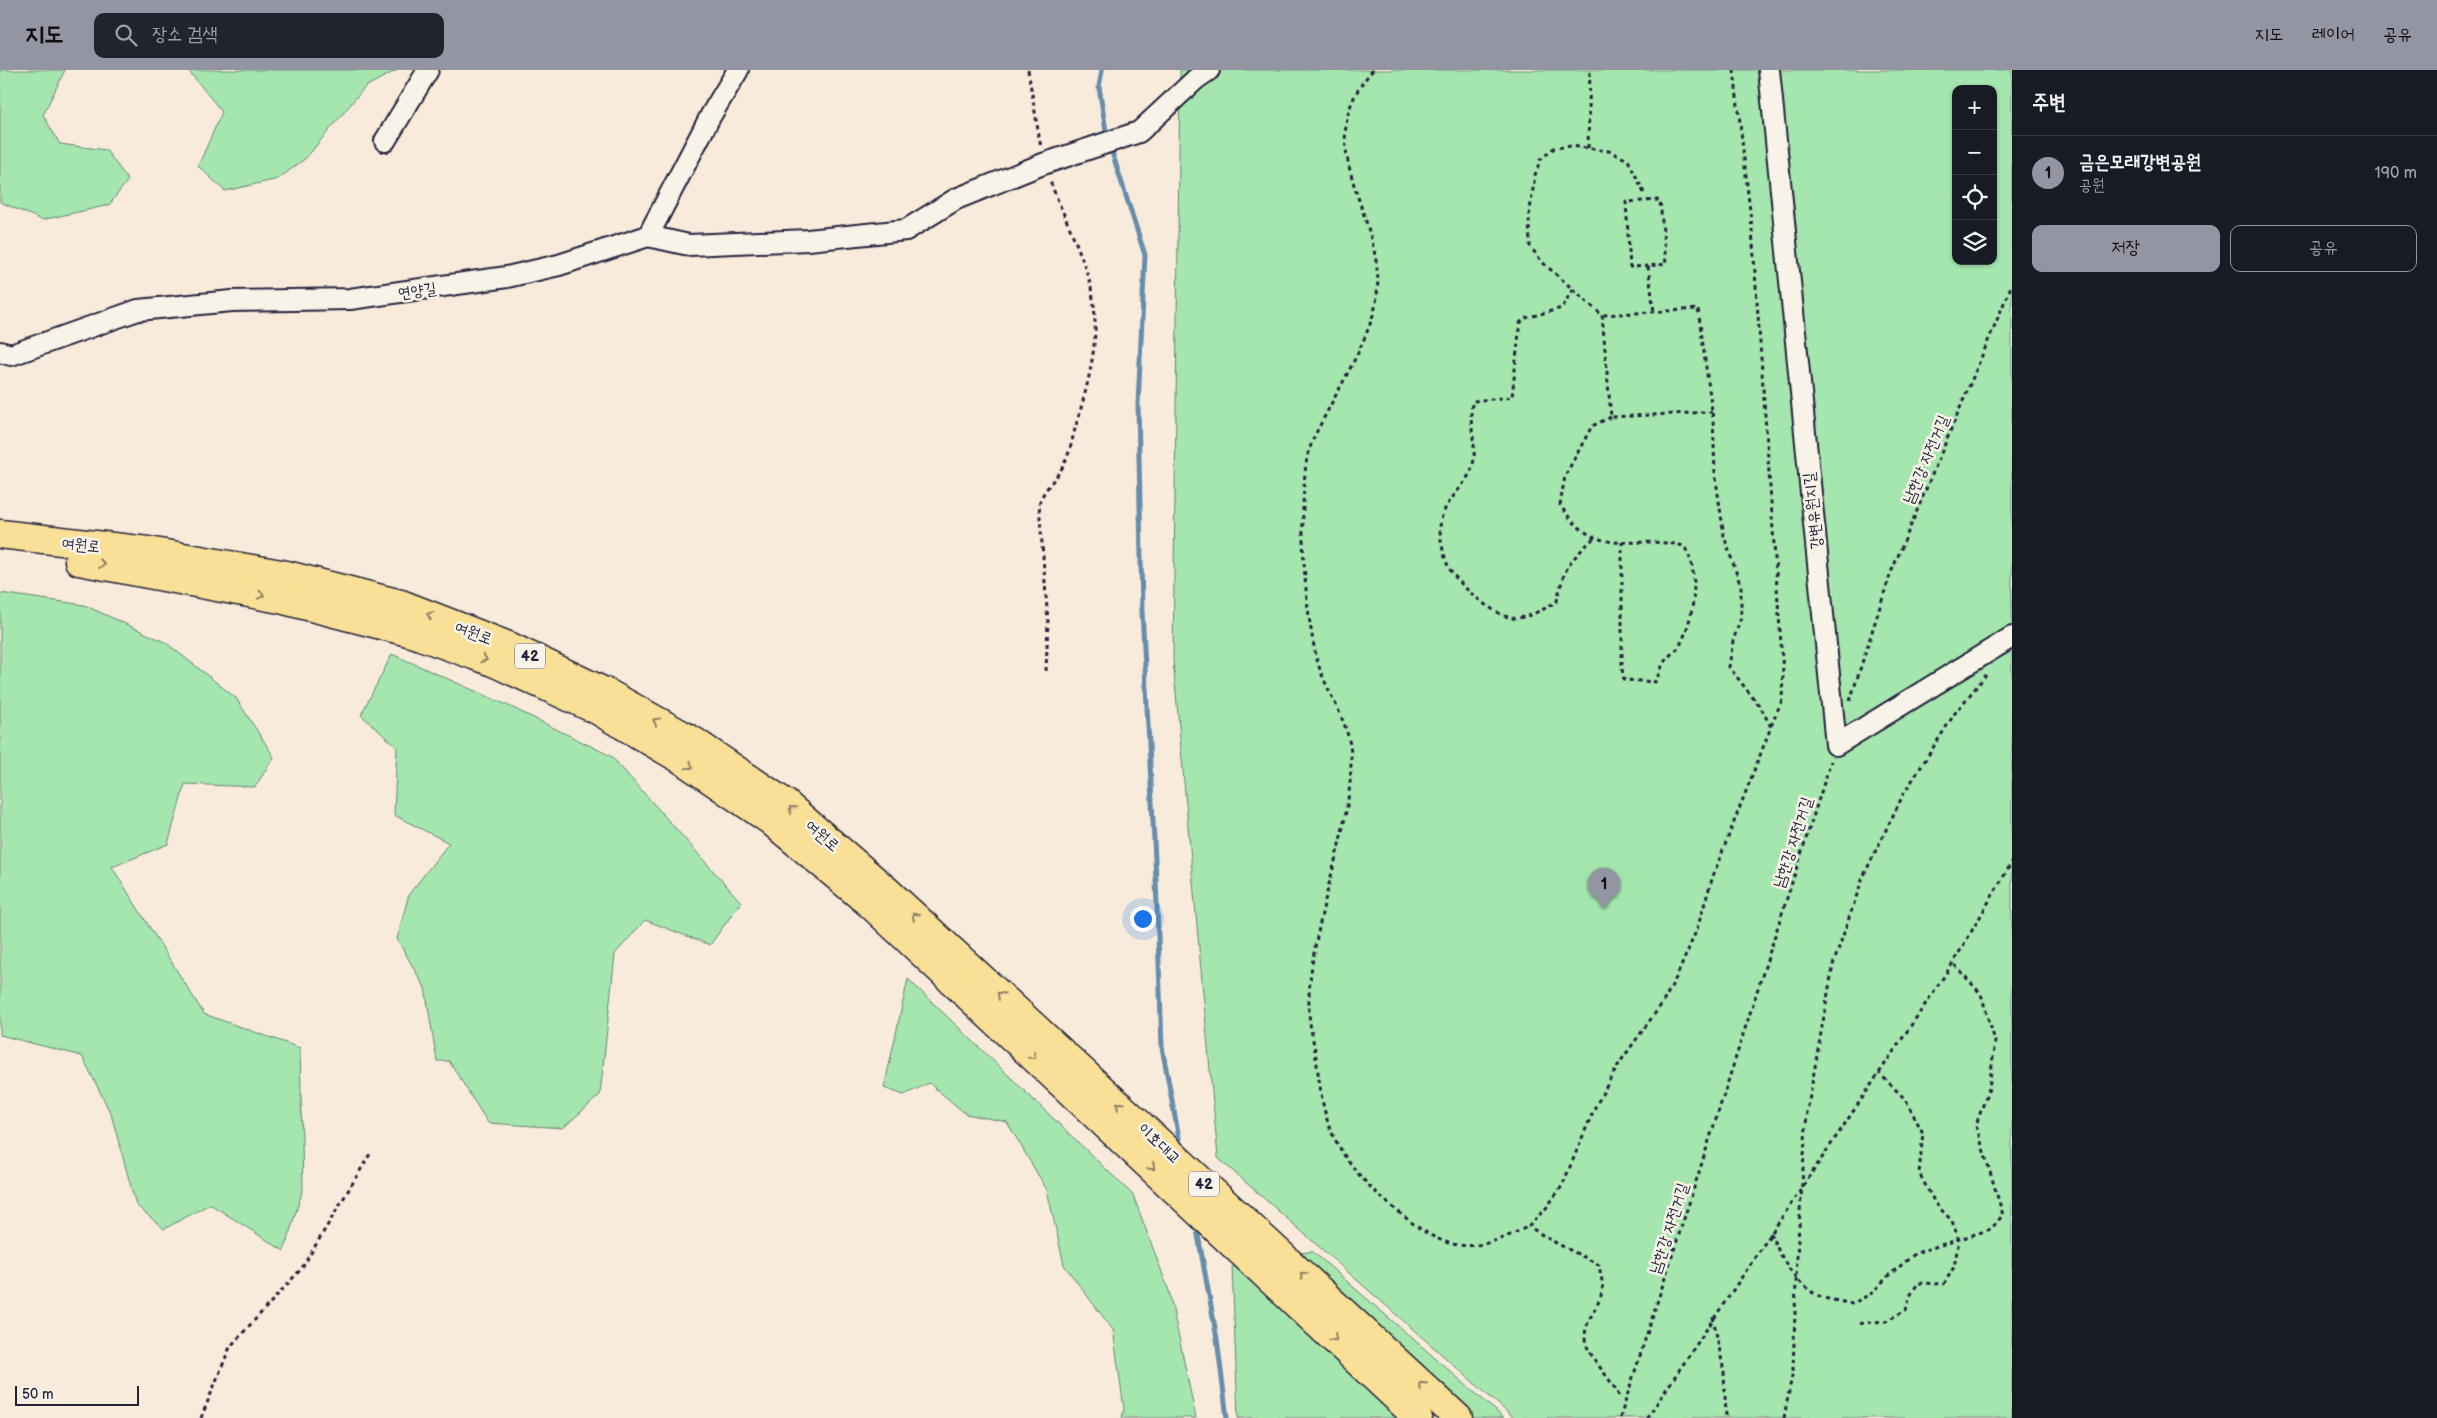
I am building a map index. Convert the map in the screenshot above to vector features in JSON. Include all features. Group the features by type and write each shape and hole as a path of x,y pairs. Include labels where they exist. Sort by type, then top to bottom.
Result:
{"highway":[{"path":"0,530 34,546"},
{"name":"여원로","path":"0,534 34,546"},
{"path":"0,553 34,546"},
{"name":"여원로","path":"0,548 34,546 148,551 287,575 401,604 511,647 609,694 695,742 785,803 885,889 942,956"},
{"name":"이호대교","path":"942,956 1418,1418"},
{"name":"이호대교","path":"942,956 1458,1418"}],"street":[{"path":"385,141 428,70"},
{"path":"738,70 711,115 648,236 689,245 808,240 906,230 956,199 1051,162 1139,132 1196,79 1209,70"},
{"name":"강변유원지길","path":"1768,70 1836,745"},
{"name":"연양길","path":"0,352 11,355 138,310 232,301 370,297 507,277 559,265 648,236"},
{"path":"1836,745 2012,637"}],"path":[{"path":"1028,70 1051,162 1094,305 1095,324 1090,367 1065,464 1042,495 1039,504 1048,622 1046,670"},
{"path":"1373,70 1354,97 1348,112 1344,139 1348,165 1375,250 1379,273 1377,295 1372,317 1355,356 1314,436 1306,461 1304,551 1308,611 1318,664 1348,736 1351,754 1345,816 1319,925 1308,1011 1326,1118 1337,1143 1360,1177 1382,1199 1422,1232 1445,1242 1468,1246 1495,1242 1529,1226 1547,1207 1562,1186 1595,1107 1620,1062 1663,1002 1676,976 1697,928 1716,869 1782,700 1783,673 1752,228 1734,70"},
{"path":"1588,148 1590,70"},
{"path":"1612,417 1602,315 1542,262 1530,246 1529,217 1534,175 1540,160 1554,148 1571,146 1609,151 1628,160 1645,195"},
{"path":"1660,200 1666,264 1648,266 1630,267 1626,202 1660,200"},
{"path":"1648,266 1654,312"},
{"name":"남한강 자전거길","path":"1848,707 1890,575 2012,284"},
{"path":"1573,290 1562,308 1526,318 1520,322 1512,398 1473,401 1470,410 1474,453 1470,472 1442,515 1440,530 1449,567 1467,589 1499,613 1513,619 1544,610 1557,601 1562,575 1572,560 1594,538"},
{"path":"1602,315 1698,309 1712,412 1715,474 1721,504 1724,536 1741,587 1741,617 1733,641 1728,667 1761,708 1771,727"},
{"path":"1622,542 1622,669 1624,680 1655,682 1666,660 1678,649 1688,626 1694,578 1691,558 1684,546 1669,542 1622,542 1601,542 1594,538 1569,519 1560,505 1565,476 1592,426 1612,417 1712,412"},
{"path":"1784,1418 1793,1370 1807,1112 1833,965 1863,877 1903,794 1955,713 1989,670"},
{"name":"남한강 자전거길","path":"1620,1418 1836,745"},
{"path":"1647,1418 1953,962 2012,862"},
{"path":"1770,1233 1780,1255 1797,1280 1821,1296 1852,1304 1872,1293 1888,1276 1916,1254 1991,1229 2003,1215 1976,1125 1989,1088 1995,1041 1981,994 1953,962"},
{"path":"1860,1323 1886,1321 1906,1310 1910,1296 1918,1283 1944,1284 1954,1267 1959,1240 1952,1220 1935,1203 1919,1173 1923,1133 1905,1099 1879,1073"},
{"path":"202,1418 230,1347 302,1268 370,1154"},
{"path":"1529,1226 1550,1242 1575,1252 1599,1266 1603,1292 1589,1316 1585,1340 1598,1364 1615,1386 1619,1396"},
{"path":"1714,1317 1724,1372 1726,1418"}],"green space":[{"path":"0,70 65,70 43,115 60,144 106,150 128,180 109,205 42,220 0,202"},
{"path":"188,70 397,70 365,87 306,158 278,179 225,191 198,166 222,112"},
{"path":"1180,70 2012,70 2012,1418 1514,1418 1218,1158 1173,660"},
{"path":"0,593 84,605 165,642 236,698 274,757 255,787 185,784 168,844 112,867 204,1014 300,1048 303,1189 284,1251 210,1204 164,1229 136,1205 111,1114 82,1056 0,1035"},
{"path":"392,654 511,707 611,756 741,902 710,945 645,920 615,954 600,1095 563,1128 488,1123 449,1061 437,1061 425,988 397,939 409,894 449,843 394,815 397,747 361,715"},
{"path":"908,979 1133,1195 1169,1291 1196,1418 1122,1418 1124,1409 1113,1330 1064,1265 1047,1190 1007,1122 966,1114 929,1083 904,1095 884,1088"},
{"path":"1312,1251 1504,1418 1238,1418 1232,1267"}],"waterway":[{"path":"1102,70 1099,87 1107,137"},
{"path":"1110,146 1145,255 1138,404 1142,610 1156,879 1162,1047 1181,1149"},
{"path":"1196,1224 1217,1339 1227,1418"}],"place":[{"name":"금은모래강변공원","path":"1604,909"}]}
